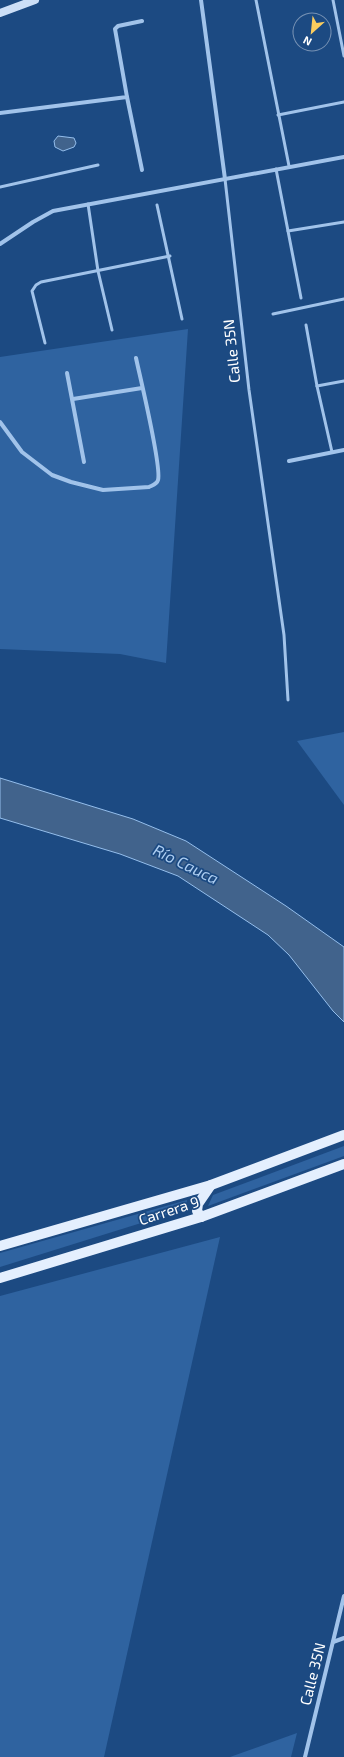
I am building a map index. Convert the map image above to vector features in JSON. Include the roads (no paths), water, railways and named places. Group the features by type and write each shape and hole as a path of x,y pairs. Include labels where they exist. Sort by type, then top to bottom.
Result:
{"main road":[{"path":"0,13 35,0"},
{"name":"Carrera 9","path":"0,1246 211,1185 344,1135"},
{"name":"Carrera 9","path":"0,1278 201,1217 344,1164"},
{"path":"201,1217 197,1211 198,1204 211,1185"}],"street":[{"name":"Calle 35N","path":"201,0 225,178"},
{"path":"142,20 118,26 115,29 142,170"},
{"path":"0,113 127,97"},
{"path":"0,244 33,222 53,211 344,157"},
{"path":"0,422 22,452 52,475 71,482 103,490 149,487 156,484 158,478 136,358"},
{"path":"67,373 84,462"},
{"path":"73,399 142,388"},
{"path":"289,461 344,450"},
{"name":"Calle 35N","path":"306,1757 344,1596"},
{"path":"333,1642 344,1638"}],"lane":[{"path":"256,0 289,166"},
{"path":"333,0 344,56"},
{"path":"278,115 344,102"},
{"path":"0,187 98,164"},
{"path":"276,169 301,298"},
{"name":"Calle 35N","path":"225,178 249,390 284,635 288,700"},
{"path":"87,204 98,271 112,330"},
{"path":"157,205 170,256 182,319"},
{"path":"288,231 344,222"},
{"path":"45,343 32,291 36,285 41,282 170,256"},
{"path":"273,314 344,299"},
{"path":"306,325 317,386 332,452"},
{"path":"317,386 344,381"}],"water":[{"path":"58,136 74,138 76,143 74,147 63,151 55,147 54,141"},
{"name":"Río Cauca","path":"0,778 133,819 186,841 286,906 344,947 344,1022 333,1011 289,955 268,935 178,876 120,854 0,818"}]}
